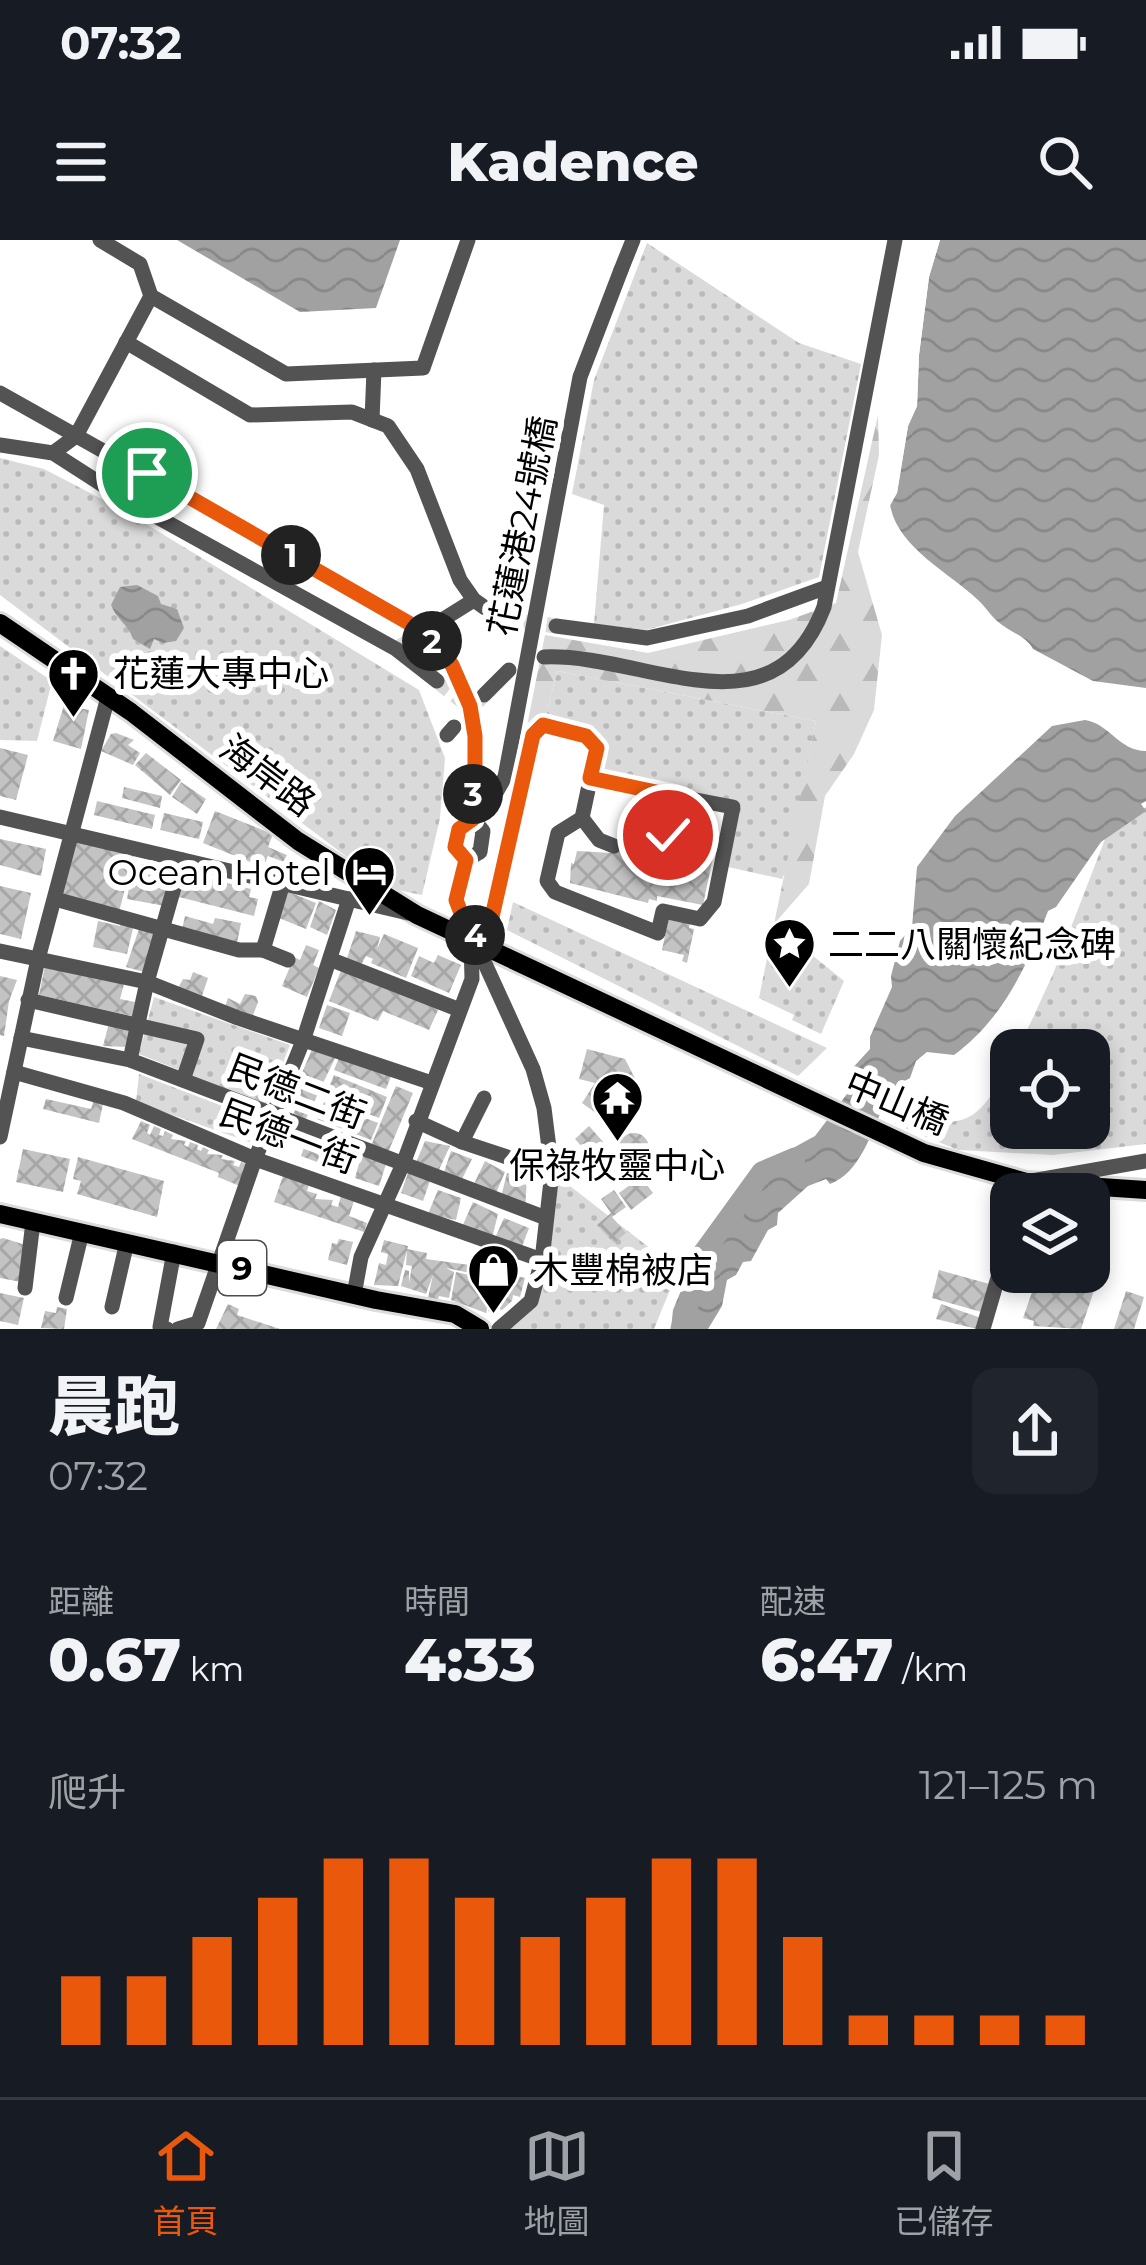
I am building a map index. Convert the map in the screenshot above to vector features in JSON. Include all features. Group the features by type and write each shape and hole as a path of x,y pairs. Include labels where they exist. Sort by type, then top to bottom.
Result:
{"main road":[{"name":"海岸路","path":"0,622 298,841 417,915 770,1082"},
{"name":"中山橋","path":"770,1082 924,1153 993,1173"},
{"path":"1110,1189 1146,1190"},
{"name":"9","path":"0,1214 455,1314 480,1329"}],"street":[{"path":"100,240 140,264 151,296 286,374 423,368 468,240"},
{"name":"花蓮港24號橋","path":"474,815 505,777 580,377 633,240"},
{"path":"544,657 574,656 715,684 748,682 796,658 813,636 827,586 895,240"},
{"path":"53,453 76,436 151,296"},
{"path":"126,342 250,415 352,412 388,426 417,469 460,580 474,600 501,619"},
{"path":"372,420 374,370"},
{"path":"0,393 414,626 452,665 473,720 476,750 474,815 459,829 455,847 466,860 456,900 533,1069 544,1108 552,1172 542,1260 531,1301 499,1329"},
{"path":"0,445 53,453 123,498 396,649 437,681"},
{"path":"556,626 647,638 748,616 827,586"},
{"path":"442,620 474,600"},
{"path":"484,695 509,670"},
{"path":"0,1138 9,1074 108,697"},
{"path":"354,1295 361,1257 403,1164 472,979 471,939 492,917 533,735 543,725 586,736 597,748 590,778 582,818 558,832 547,881 555,892 658,933 663,911 700,919 714,902 734,807 590,778"},
{"path":"582,818 599,840 622,848 658,844 668,835 675,796"},
{"path":"0,817 417,915"},
{"path":"130,1060 182,860"},
{"path":"263,950 283,883"},
{"path":"56,899 287,960"},
{"path":"178,1329 198,1323 332,960 349,899"},
{"path":"0,952 147,982 432,1083"},
{"path":"332,960 460,1010"},
{"path":"28,1000 197,1039 183,1080"},
{"name":"民德二街","path":"21,1039 130,1060 546,1217"},
{"name":"民德一街","path":"9,1074 124,1103 255,1159 542,1260"},
{"path":"462,1142 484,1098"},
{"path":"416,1120 462,1142 552,1172"},
{"path":"1092,1173 1146,1161"},
{"path":"25,1288 33,1222"},
{"path":"66,1298 82,1232"},
{"path":"112,1307 127,1242"},
{"path":"166,1329 160,1327 174,1252"},
{"path":"983,1329 994,1293"}],"green space":[{"path":"647,243 799,343 861,364 819,577 646,630 594,624 604,505 572,494 594,380"},
{"path":"878,415 879,455 858,552 882,635 874,710 854,754 825,796 809,884 774,924 816,721 557,671 545,720 526,731 545,635 648,653 789,620 836,603"},
{"path":"0,458 44,469 123,510 419,690 445,758 440,818 422,895 388,888 0,595"},
{"path":"0,646 52,681 37,741 0,740"},
{"path":"557,671 816,721 782,879 728,867 739,812 605,776 600,769 605,742 600,733 545,720"},
{"path":"1146,807 1146,1144 1110,1148 1110,1029 1028,1029 1105,839"},
{"path":"513,902 827,1048 798,1076 507,930"},
{"path":"774,924 844,981 821,1034 759,998"},
{"path":"154,997 290,1045 266,1105 139,1054"},
{"path":"139,1074 269,1124 260,1146 136,1102"},
{"path":"989,1098 990,1149 1104,1149 1053,1155 958,1150 895,1124 901,1112 956,1121 979,1110"},
{"path":"552,1172 678,1270 654,1329 499,1329 531,1301"}],"water":[{"path":"177,240 400,240 376,308 300,312"},
{"path":"940,240 1146,240 1146,688 1093,681 1033,649 913,546 894,519 890,504 897,493 908,426 917,406 929,277"},
{"path":"137,585 158,596 161,604 177,609 184,628 176,641 154,639 150,649 133,639 111,605 120,587"},
{"path":"1085,720 1129,747 1146,751 1146,801 1141,804 1146,811 1101,842 1056,907 1048,911 1022,971 986,1025 954,1055 927,1052 916,1061 910,1078 889,1090 885,1099 894,1104 884,1105 849,1171 830,1184 826,1179 808,1186 778,1213 777,1225 768,1230 751,1261 743,1262 727,1280 722,1306 708,1329 671,1329 673,1310 690,1269 695,1269 735,1213 742,1195 782,1154 815,1136 850,1090 848,1073 870,1049 870,1037 892,987 900,941 912,927 917,867 955,816 1052,726"}],"pier":[{"path":"934,240 940,240 929,277 917,406 908,426 897,493 886,513 902,425 911,404 923,276"}],"building":[{"name":"花蓮大專中心","path":"64,705 89,710 81,749 53,741"},
{"path":"116,733 134,740 128,745 140,753 133,765 101,751"},
{"path":"0,748 28,755 16,800 0,796"},
{"path":"146,753 181,780 170,795 135,765"},
{"path":"181,782 206,799 197,814 172,797"},
{"path":"124,787 162,796 160,808 122,798"},
{"path":"97,801 155,815 152,829 94,815"},
{"path":"215,811 273,834 268,847 287,855 284,862 268,856 263,867 203,843"},
{"path":"164,813 203,822 199,839 160,830"},
{"path":"690,815 711,820 710,826 719,828 703,905 657,896 657,901 649,899 648,903 570,883 577,851 612,853 615,839 632,843 630,857 669,867 676,830 681,819 689,821"},
{"path":"0,839 46,849 41,876 0,865"},
{"path":"72,839 134,854 119,912 61,896"},
{"path":"133,864 162,870 159,885 168,887 165,906 127,899"},
{"path":"181,871 251,889 249,897 258,899 254,916 175,896"},
{"path":"0,886 31,893 21,939 0,934"},
{"path":"284,890 316,903 306,929 274,916"},
{"path":"319,901 336,910 327,935 310,927"},
{"path":"185,916 213,924 215,918 241,923 237,943 182,930"},
{"path":"669,917 690,922 689,928 694,929 687,963 682,961 684,955 662,950"},
{"path":"98,921 134,924 127,954 93,947"},
{"path":"140,926 155,930 144,972 126,967"},
{"path":"356,931 380,937 377,949 384,934 418,948 406,978 371,963 373,959 366,956 360,967 347,958"},
{"path":"306,945 319,950 313,965 319,968 307,997 282,986 294,957 300,960"},
{"path":"438,955 461,965 449,993 411,976 419,956 434,963"},
{"path":"45,966 124,984 120,999 135,1002 132,1016 39,995"},
{"path":"342,968 439,1008 429,1030 383,1011 378,1021 329,1001"},
{"path":"193,972 208,978 198,1008 171,1000 173,989 183,979 190,980"},
{"path":"0,976 17,980 4,1036 0,1035"},
{"path":"245,994 256,996 258,1002 249,1026 221,1018 228,998 240,1004"},
{"path":"327,1005 350,1013 342,1036 319,1028"},
{"path":"109,1023 132,1029 128,1047 103,1046"},
{"path":"313,1047 336,1056 303,1125 290,1119 299,1104 290,1101"},
{"path":"587,1049 625,1059 641,1090 617,1115 596,1113 582,1103 595,1083 579,1079"},
{"path":"340,1055 392,1074 386,1089 334,1070"},
{"path":"334,1075 387,1097 379,1118 325,1097"},
{"path":"396,1086 413,1093 387,1155 370,1148"},
{"path":"95,1096 104,1099 99,1123 43,1109 46,1099 91,1109"},
{"path":"324,1102 378,1123 371,1140 317,1119"},
{"path":"141,1121 150,1125 150,1135 154,1126 161,1129 159,1135 165,1131 173,1135 171,1139 186,1141 188,1147 190,1142 201,1151 203,1147 209,1150 207,1154 235,1161 233,1165 251,1166 242,1187 218,1177 219,1173 132,1139"},
{"path":"589,1126 631,1173 616,1186 575,1139"},
{"path":"634,1133 645,1137 649,1148 645,1159 634,1163 623,1159 619,1148 623,1137"},
{"path":"307,1139 328,1147 322,1164 301,1156"},
{"path":"425,1141 450,1146 437,1174 415,1165"},
{"path":"23,1149 70,1159 63,1192 16,1182"},
{"path":"451,1151 472,1159 460,1183 443,1175"},
{"path":"362,1153 387,1161 379,1186 355,1178"},
{"path":"78,1157 164,1181 157,1217 77,1194 81,1181 73,1179"},
{"path":"485,1161 505,1172 494,1198 473,1186"},
{"path":"409,1170 431,1178 423,1201 401,1193"},
{"path":"507,1173 527,1180 525,1208 501,1197"},
{"path":"283,1176 310,1182 307,1191 317,1194 315,1199 333,1200 331,1205 338,1207 341,1196 354,1201 349,1216 367,1223 364,1232 274,1202"},
{"path":"641,1177 653,1193 631,1210 619,1193"},
{"path":"438,1190 461,1198 456,1220 428,1214"},
{"path":"614,1190 626,1207 612,1217 626,1233 614,1243 597,1225 611,1213 601,1199"},
{"path":"473,1202 498,1214 492,1238 462,1227"},
{"path":"504,1218 529,1228 521,1249 495,1238"},
{"path":"3,1238 29,1246 21,1282 0,1278"},
{"path":"339,1239 353,1242 347,1265 328,1260 332,1243"},
{"path":"384,1240 408,1246 398,1286 374,1285 379,1263 386,1265 388,1254 381,1252"},
{"path":"407,1249 427,1253 426,1259 477,1266 478,1262 487,1269 485,1276 446,1268 454,1272 449,1298 439,1296 437,1304 427,1302 433,1275 426,1294 401,1286 405,1270 409,1283 412,1266 406,1265"},
{"path":"939,1270 990,1284 985,1313 932,1298"},
{"path":"456,1272 487,1279 488,1273 505,1279 506,1273 525,1278 520,1297 513,1295 495,1313 488,1311 493,1288 486,1313 451,1300"},
{"path":"1126,1291 1144,1297 1134,1329 1114,1329"},
{"path":"0,1293 24,1298 18,1325 0,1321"},
{"path":"1032,1293 1093,1293 1081,1329 1033,1326 1034,1321 1023,1318"},
{"path":"228,1304 239,1309 237,1315 280,1329 216,1329"},
{"path":"941,1304 981,1318 977,1329 936,1319"},
{"path":"57,1307 67,1309 64,1329 41,1328 45,1311 56,1313"}],"waterway":[{"path":"681,1329 704,1252 762,1172 795,1158"}],"tunnel":[{"path":"501,619 556,626"},
{"path":"396,649 442,620"},
{"path":"437,681 471,708 484,695"}],"place":[{"name":"花蓮大專中心","path":"74,719"},
{"name":"Ocean Hotel","path":"370,918"},
{"name":"二二八關懷紀念碑","path":"789,990"},
{"name":"保祿牧靈中心","path":"617,1143"},
{"name":"木豐棉被店","path":"494,1316"}],"route":[{"path":"147,473 414,626 452,665 473,720 476,750 475,810 473,819 459,829 455,847 466,860 456,900 471,939 492,917 533,735 543,725 586,736 597,748 590,778 675,796 668,835"}]}
